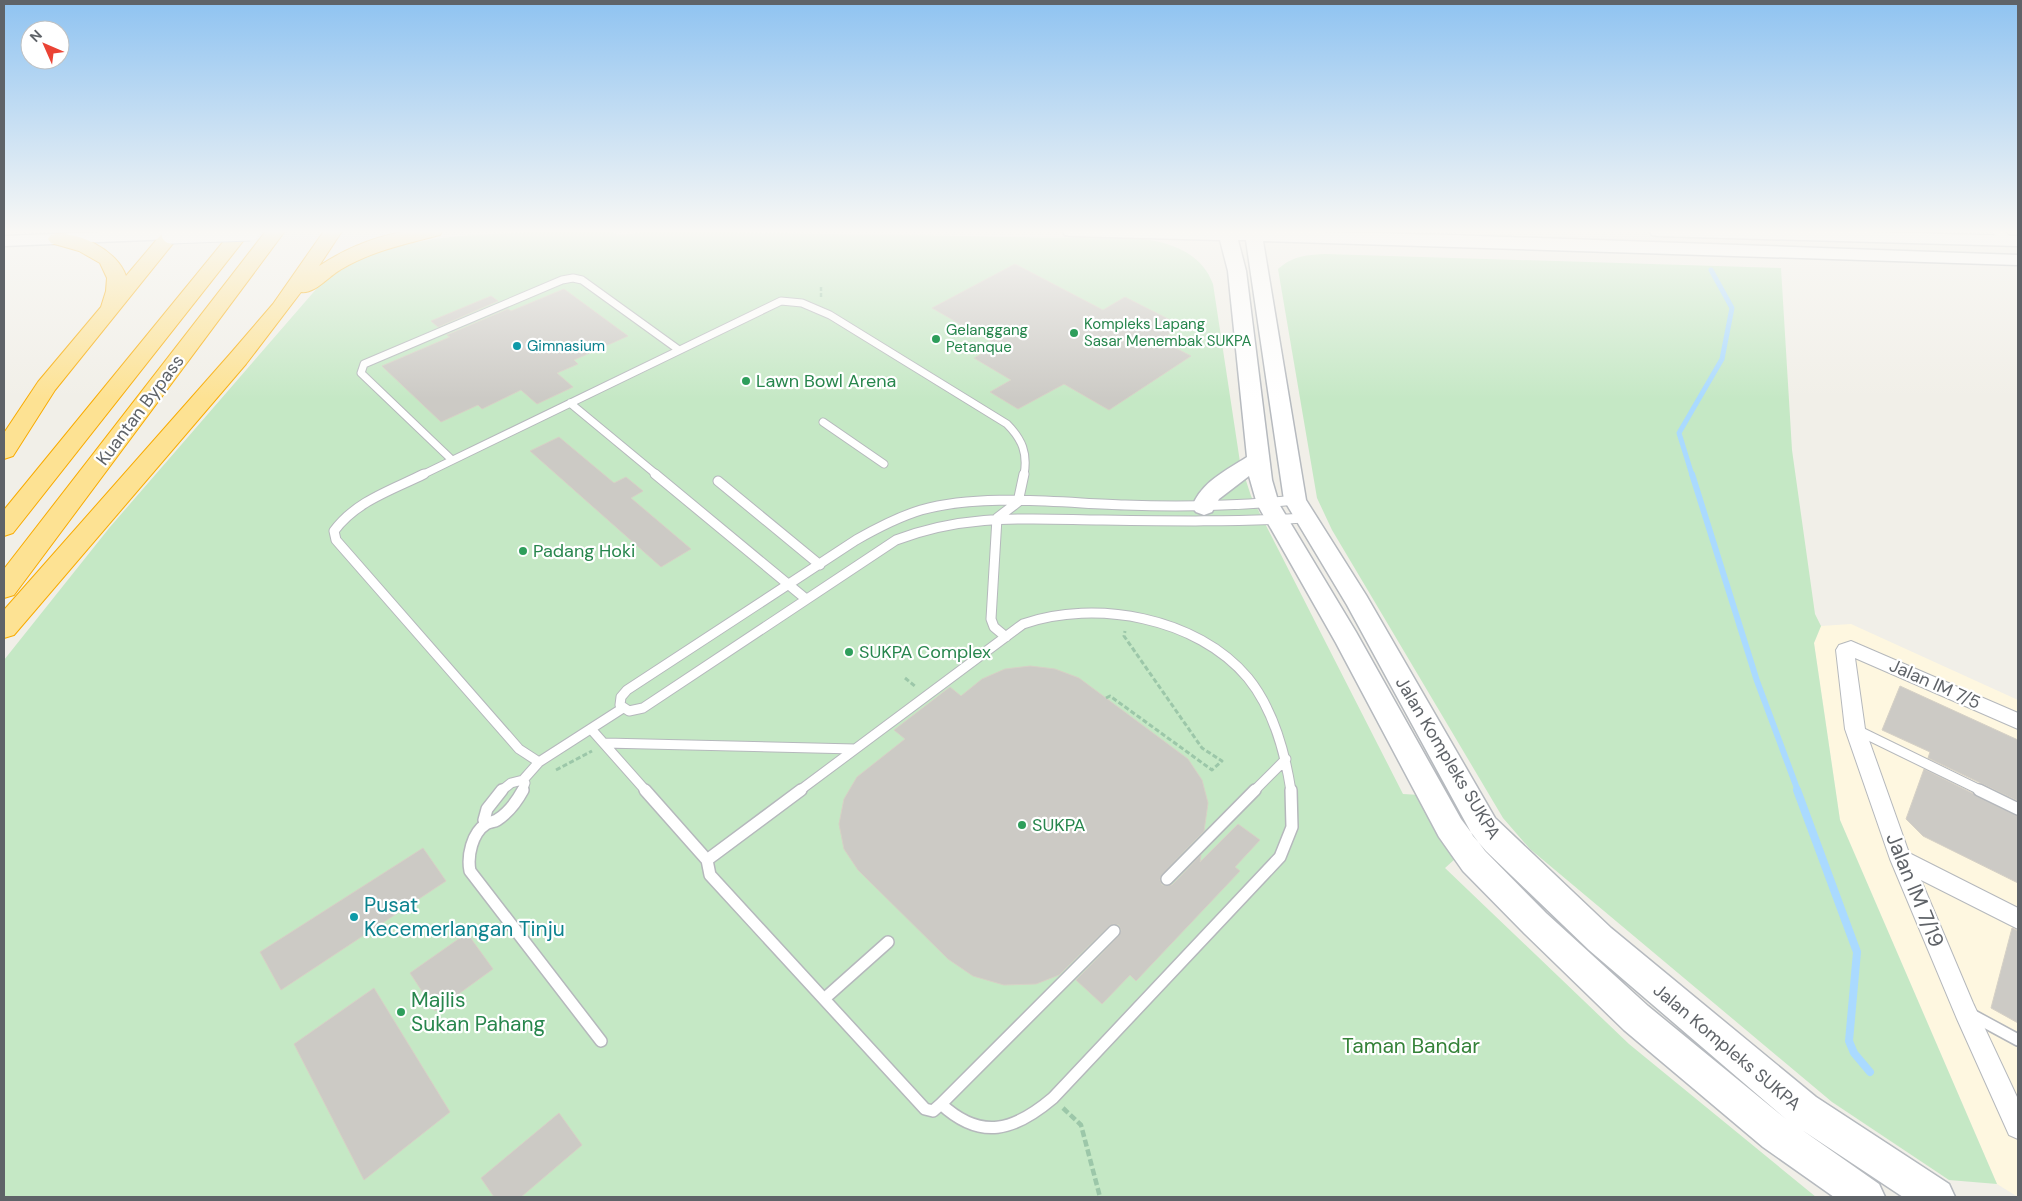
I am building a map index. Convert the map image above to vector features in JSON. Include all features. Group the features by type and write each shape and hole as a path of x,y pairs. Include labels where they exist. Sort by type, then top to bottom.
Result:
{"highway":[{"path":"110,309 117,287"},
{"path":"4,451 46,387 128,287"},
{"name":"Kuantan Bypass","path":"4,527 197,287"},
{"name":"Kuantan Bypass","path":"4,588 233,287"},
{"path":"4,628 280,308 294,287"},
{"path":"280,308 305,287"}],"street":[{"name":"Jalan Kompleks SUKPA","path":"1249,287 1261,480 1357,601 1484,827 1496,842 1600,939 1803,1110 1936,1197"},
{"name":"Jalan Kompleks SUKPA","path":"1251,287 1281,421 1286,510 1347,639 1450,828 1474,861 1535,923 1636,1018 1776,1134 1866,1197"},
{"path":"1204,507 1204,501 1211,493 1259,459"},
{"name":"Jalan IM 7/5","path":"1851,648 2018,720"},
{"name":"Jalan IM 7/19","path":"1851,648 1845,650 1855,729 1901,859 1965,1011 2018,1126"},
{"path":"1901,859 2018,919"}],"lane":[{"path":"452,460 361,374 364,364 544,287"},
{"path":"592,287 680,350"},
{"path":"536,766 519,749 334,536 338,524 353,510 772,304 792,301 818,309 1014,429 1025,446 1027,456 1018,502 997,518 991,619 994,627 1006,637"},
{"path":"570,403 806,599"},
{"path":"823,422 884,464"},
{"path":"718,481 820,565"},
{"path":"1018,502 1286,510 1240,523 997,518 938,525 896,540 643,708 634,711 623,708 620,704 621,697 627,690 820,565 878,528 896,519 922,510 970,504 1018,502"},
{"path":"707,860 1006,637 1033,619 1056,613 1082,612 1129,616 1195,638 1230,660 1257,689 1272,717 1286,760 1294,821 1288,844 1280,857 1053,1098 1031,1117 1014,1124 996,1128 979,1128 960,1122 942,1104"},
{"path":"487,822 484,820 483,815 508,783 514,780 523,780 536,766 623,708"},
{"path":"591,729 707,860 710,875 925,1109 933,1111 942,1104 1114,932"},
{"path":"1855,729 2018,809"},
{"path":"605,743 855,749"},
{"path":"1167,878 1286,760"},
{"path":"523,780 526,783 524,790 499,818 487,822 470,850 468,864 470,871 601,1041"},
{"path":"824,999 888,942"},
{"path":"1965,1011 2018,1040"}],"path":[{"path":"1106,698 1110,696 1212,770 1222,761 1202,748 1124,636"},
{"path":"536,766 548,772 558,770 605,743"},
{"path":"1053,1098 1081,1125 1100,1197"}],"shaded area":[{"path":"1851,624 2018,700 2018,1197 1997,1184 1840,820 1814,643 1821,626"}],"green space":[{"name":"SUKPA Complex","path":"318,287 1213,287 1240,462 1251,496 1403,794 1420,795 1455,859 1445,868 1629,1044 1816,1197 4,1197 4,660 110,527"},
{"path":"1281,287 1782,287 1792,450 1815,614 1821,626 1814,643 1840,820 1997,1184 1949,1180 1832,1102 1530,849 1503,818 1332,530 1317,498"}],"building":[{"name":"Kompleks Lapang Sasar Menembak SUKPA","path":"972,287 1059,287 1103,310 1125,297 1182,326 1160,340 1191,356 1109,410 1064,384 1018,409 990,392 1011,380 974,358 997,345 932,308"},
{"name":"Gimnasium","path":"564,289 628,336 574,360 578,364 557,373 573,387 537,404 521,390 482,409 478,405 441,422 382,366 450,337 447,335 508,309 511,311"},
{"path":"491,296 498,301 438,327 431,321"},
{"path":"559,437 614,483 626,477 643,491 631,498 691,549 661,567 530,451"},
{"name":"SUKPA","path":"1030,666 1055,669 1079,678 1188,759 1202,780 1208,803 1204,831 1162,874 1160,880 1162,885 1172,885 1201,855 1200,862 1238,824 1260,840 1235,867 1240,871 1136,981 1130,975 1102,1004 1076,980 1119,936 1121,930 1119,925 1113,924 1109,926 1059,975 1036,984 1004,985 973,976 948,959 858,870 844,849 839,824 844,799 857,777 905,739 894,730 950,687 961,696 982,679 1005,669"},
{"path":"1900,686 2018,740 2018,801 1928,758 1930,752 1882,730"},
{"path":"1924,769 2018,816 2018,883 1923,836 1906,819"},
{"name":"Pusat Kecemerlangan Tinju","path":"423,848 446,881 281,990 260,952"},
{"path":"2012,928 2018,931 2018,1023 1991,1008"},
{"path":"467,933 493,969 435,1011 410,973"},
{"name":"Majlis Sukan Pahang","path":"374,988 450,1112 364,1180 294,1044"},
{"path":"559,1113 582,1145 521,1197 494,1197 481,1178"}],"waterway":[{"path":"1692,475 1679,433 1722,359 1732,308 1720,287"},
{"path":"1692,474 1757,681 1798,791"},
{"path":"1797,790 1857,952 1849,1041 1854,1053 1870,1072"}],"place":[{"name":"Kompleks Lapang Sasar Menembak SUKPA","path":"1074,333"},
{"name":"Gelanggang Petanque","path":"936,339"},
{"name":"Gimnasium","path":"517,346"},
{"name":"Lawn Bowl Arena","path":"746,381"},
{"name":"Padang Hoki","path":"523,551"},
{"name":"SUKPA Complex","path":"849,652"},
{"name":"SUKPA","path":"1022,825"},
{"name":"Pusat Kecemerlangan Tinju","path":"354,917"},
{"name":"Majlis Sukan Pahang","path":"401,1012"}],"park label":[{"name":"Taman Bandar","path":"1411,1046"}]}
